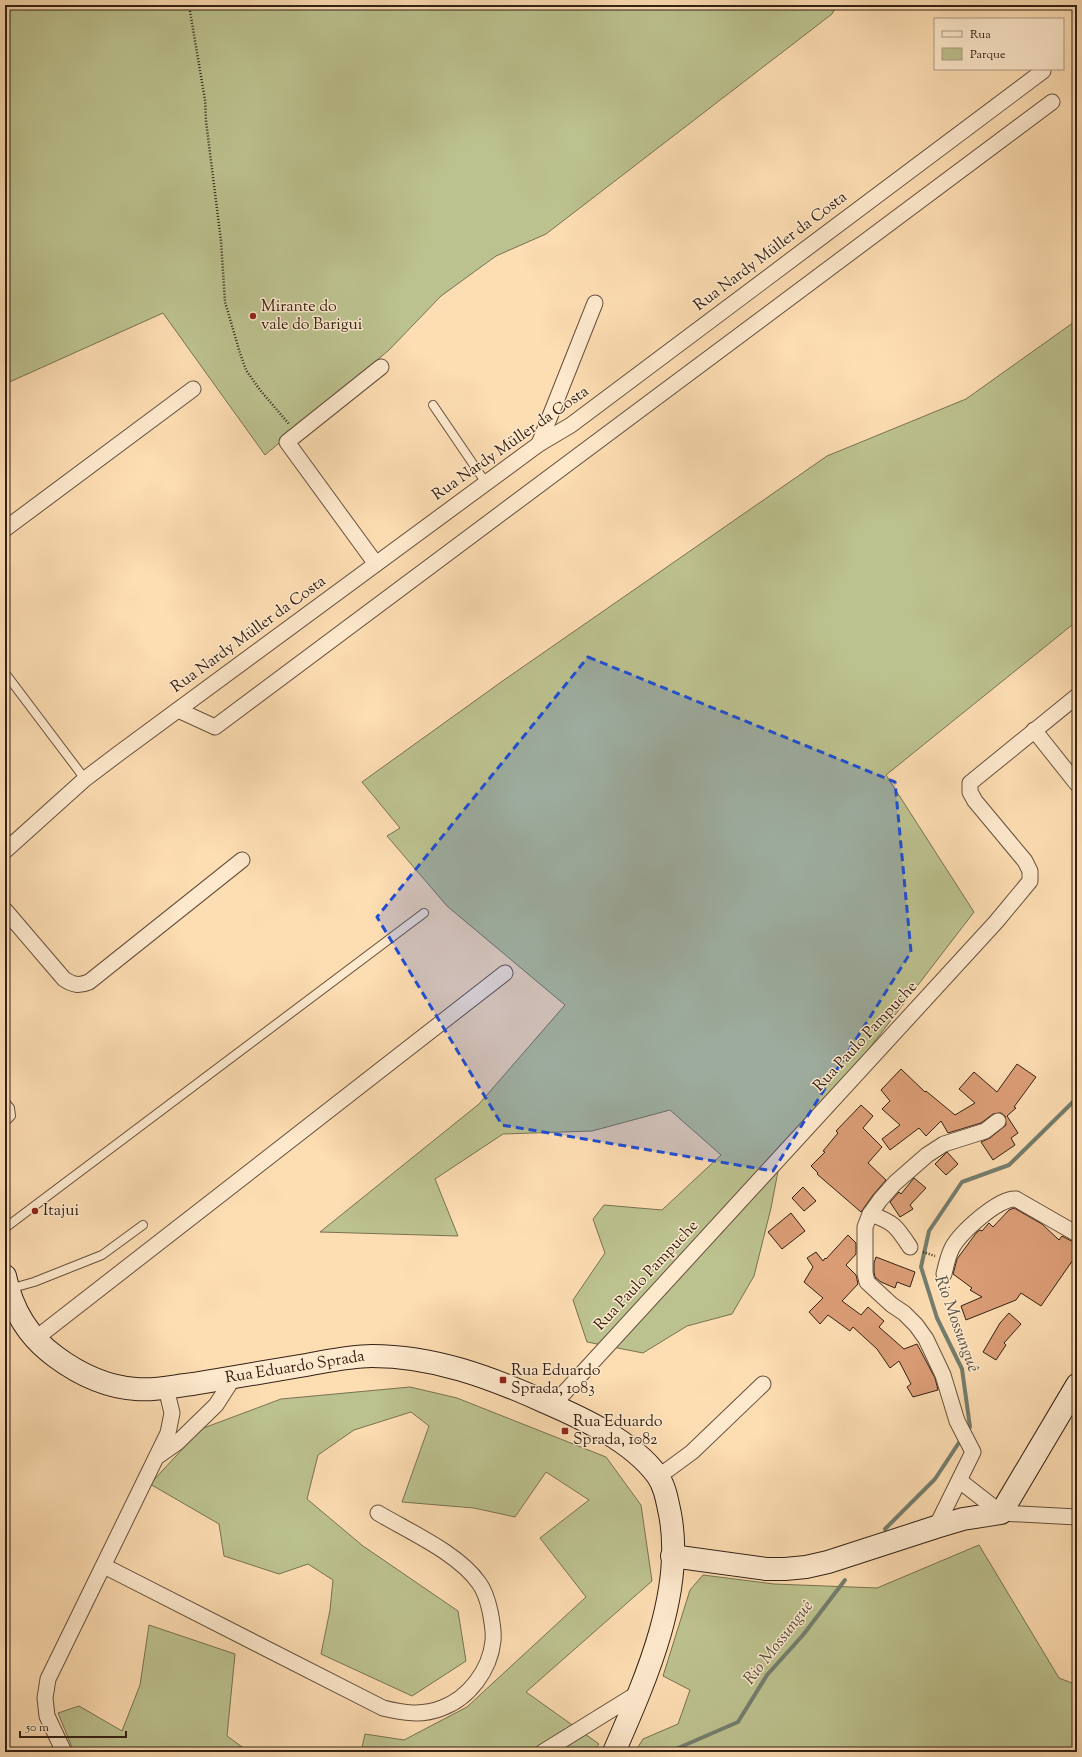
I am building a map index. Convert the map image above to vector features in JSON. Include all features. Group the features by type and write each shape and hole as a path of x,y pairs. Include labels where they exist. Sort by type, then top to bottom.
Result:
{"main road":[{"name":"Rua Eduardo Sprada","path":"6,1283 22,1323 35,1339 66,1364 91,1378 112,1386 135,1389 166,1388 368,1356 426,1360 451,1366 514,1388 553,1405 618,1440 648,1465 658,1477 664,1488 671,1522 672,1556 668,1596 660,1629 641,1691 614,1752"},
{"path":"672,1556 766,1569 806,1567 836,1560 963,1519 1001,1512 1077,1385"}],"street":[{"name":"Rua Nardy Müller da Costa","path":"5,851 85,779 539,444 571,425 1043,71"},
{"path":"178,710 215,727 1052,102"},
{"path":"539,444 595,303"},
{"path":"376,564 287,442 381,367"},
{"path":"5,529 192,389"},
{"name":"Rua Paulo Pampuche","path":"553,1405 996,922 1030,881 1030,871 1025,861 975,801 970,792 970,783 1077,696"},
{"path":"1034,730 1077,784"},
{"path":"5,910 64,979 72,984 80,985 89,982 242,860"},
{"path":"35,1339 505,973"},
{"path":"936,1527 973,1455 973,1452 961,1428 943,1375 926,1339 908,1317 873,1289 867,1282 865,1273 864,1227 870,1214 895,1183 927,1155 944,1144 985,1131 998,1121"},
{"path":"946,1267 953,1247 963,1234 1005,1200 1016,1199 1077,1234"},
{"path":"870,1214 886,1220 895,1226 910,1247"},
{"path":"157,1457 178,1442 211,1410 234,1377"},
{"path":"658,1477 692,1452 763,1384"},
{"path":"64,1752 47,1716 45,1698 48,1679 168,1434 172,1413 166,1388"},
{"path":"960,1481 1001,1512 1077,1517"},
{"path":"104,1566 383,1708 404,1713 420,1714 442,1708 461,1697 475,1684 486,1666 493,1641 492,1621 488,1602 480,1584 468,1570 454,1558 378,1513"},
{"path":"543,1752 641,1691"}],"lane":[{"path":"433,405 486,483"},
{"path":"5,673 85,779"},
{"path":"5,1228 424,913"},
{"path":"5,1102 10,1108 10,1116 5,1122"},
{"path":"6,1283 34,1282 102,1255 143,1225"}],"path":[{"path":"190,5 205,100 206,121 221,241 225,302 246,370 260,390 297,434"},
{"path":"910,1247 946,1267"}],"highlighted area":[{"path":"588,657 895,782 911,952 773,1171 502,1125 377,917"}],"green space":[{"path":"5,5 837,5 832,14 546,234 496,256 441,296 389,350 265,455 163,313 5,384"},
{"path":"1077,320 1077,621 886,775 974,912 779,1166 771,1208 754,1276 732,1314 687,1326 643,1353 587,1342 573,1300 605,1253 593,1219 604,1205 662,1210 721,1155 670,1110 592,1131 503,1134 435,1179 458,1236 320,1232 479,1104 565,1005 447,906 387,836 400,828 362,782 504,680 827,456 966,399"},
{"path":"410,1387 457,1398 606,1457 641,1505 652,1581 526,1692 599,1744 593,1752 361,1752 365,1734 404,1740 467,1707 586,1597 540,1538 589,1500 546,1472 515,1517 474,1508 402,1502 429,1426 411,1412 354,1430 318,1455 307,1499 363,1546 458,1611 466,1661 412,1696 321,1654 330,1610 333,1580 308,1564 279,1574 224,1556 219,1524 150,1484 201,1429 281,1399"},
{"path":"979,1545 1059,1678 1077,1685 1077,1752 635,1752 643,1739 678,1724 690,1690 663,1676 690,1590 703,1575 774,1584 877,1588"},
{"path":"149,1625 235,1654 227,1736 249,1752 74,1752 58,1713 79,1706 122,1731 140,1685"}],"building":[{"path":"1017,1064 1036,1077 1014,1107 1016,1108 1007,1116 1018,1133 1011,1138 1015,1145 993,1160 981,1142 990,1138 1006,1125 1005,1116 1001,1113 993,1114 981,1123 948,1133 941,1121 926,1136 919,1128 890,1150 882,1139 900,1125 882,1109 890,1101 881,1090 901,1069 925,1092 926,1091 955,1115 975,1103 959,1089 974,1072 997,1092"},
{"path":"861,1105 873,1116 863,1128 882,1147 868,1163 886,1180 861,1212 817,1174 818,1173 811,1166 825,1152 823,1151 838,1133 836,1131"},
{"path":"947,1152 958,1164 946,1175 935,1164"},
{"path":"914,1178 926,1188 910,1205 913,1209 900,1217 890,1202 899,1192 901,1194"},
{"path":"803,1187 816,1201 804,1211 792,1198"},
{"path":"1014,1208 1042,1224 1059,1240 1062,1236 1077,1244 1077,1254 1041,1306 1021,1293 1016,1300 966,1320 961,1306 982,1297 970,1290 972,1288 953,1274 957,1259 977,1232 980,1230 982,1231 989,1223 993,1227 1009,1210"},
{"path":"791,1213 805,1231 782,1249 768,1232"},
{"path":"848,1235 856,1243 856,1254 846,1265 856,1275 858,1284 842,1301 861,1315 868,1307 884,1321 879,1327 904,1349 917,1344 935,1378 938,1390 913,1397 907,1387 911,1384 899,1361 890,1368 877,1349 853,1327 850,1331 828,1315 820,1324 809,1312 823,1298 804,1282 813,1267 807,1258 816,1252 823,1261"},
{"path":"876,1257 915,1272 910,1287 897,1282 895,1288 881,1282 875,1277 874,1263"},
{"path":"1009,1313 1021,1324 1004,1343 1006,1345 996,1360 983,1352 1000,1323"}],"waterway":[{"name":"Rio Mossunguê","path":"967,1431 970,1427 962,1369 937,1318 921,1267 929,1231 962,1182 1009,1165 1077,1098"},
{"name":"Rio Mossunguê","path":"885,1529 935,1479 962,1438"},
{"name":"Rio Mossunguê","path":"669,1752 738,1722 767,1675 803,1635 845,1580"}],"place":[{"name":"Mirante do vale do Barigui","path":"253,316"},
{"name":"Itajui","path":"35,1211"},
{"name":"Rua Eduardo Sprada, 1083","path":"503,1380"},
{"name":"Rua Eduardo Sprada, 1082","path":"565,1431"}]}
